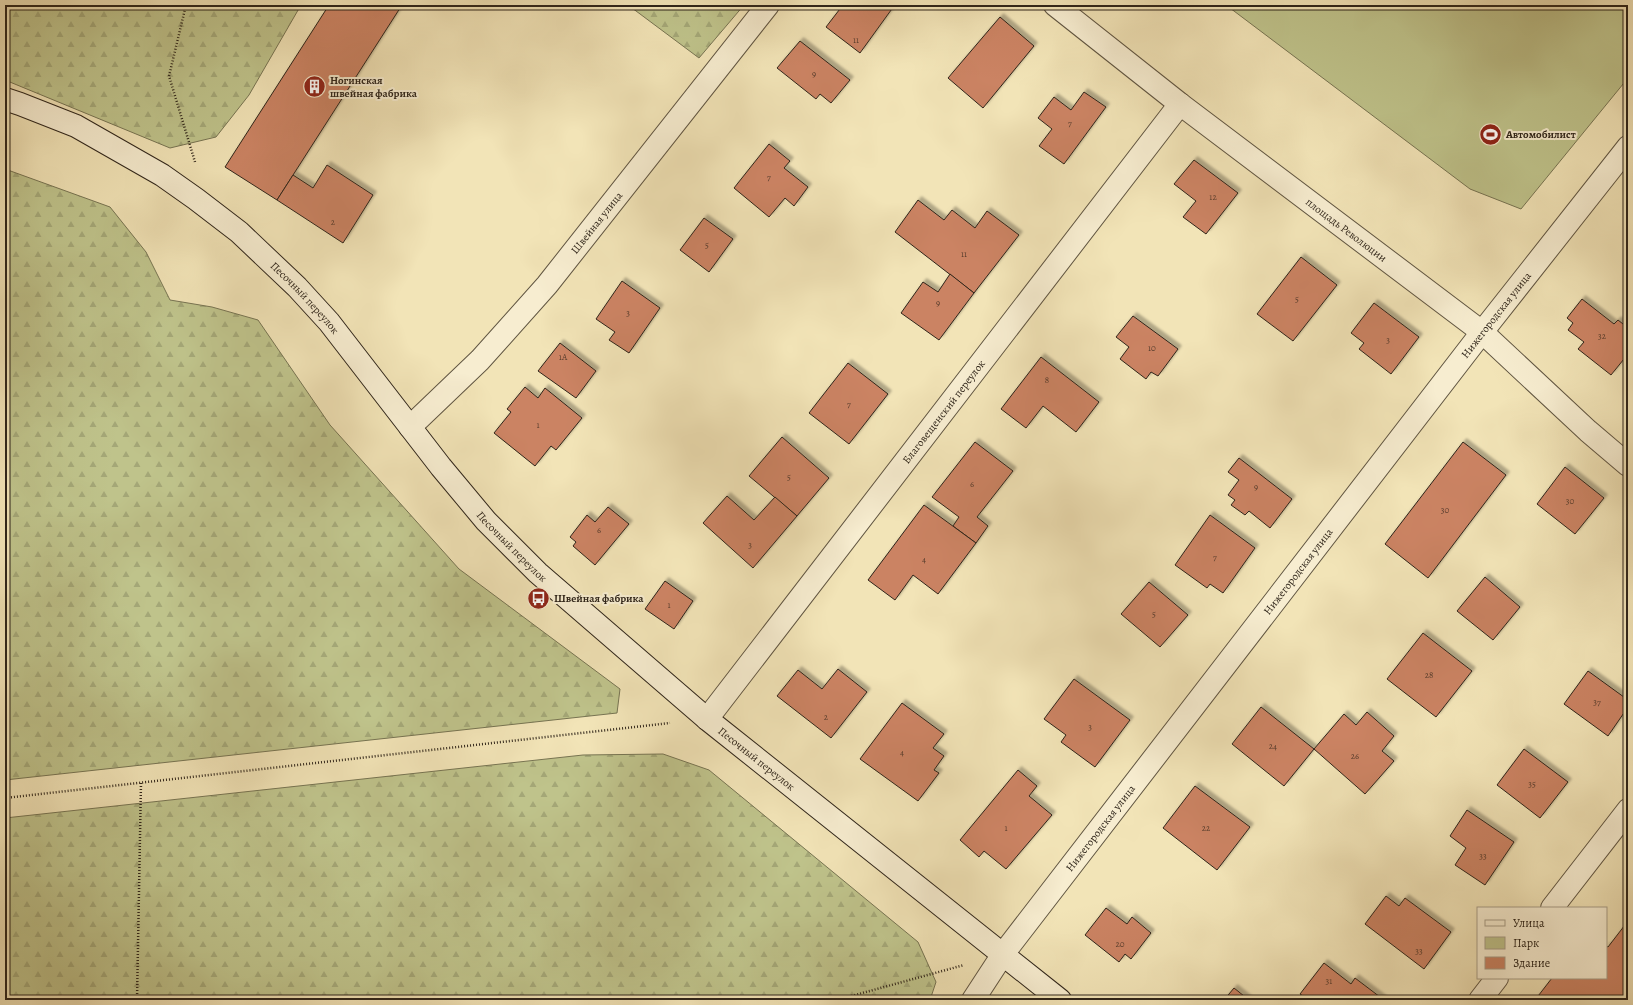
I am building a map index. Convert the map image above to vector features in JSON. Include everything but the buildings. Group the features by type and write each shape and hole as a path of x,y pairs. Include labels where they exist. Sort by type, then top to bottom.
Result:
{"street":[{"name":"Швейная улица","path":"410,427 480,360 547,285 768,5"},
{"name":"площадь Революции","path":"1055,5 1180,104 1482,332 1588,431 1628,465"},
{"name":"Песочный переулок","path":"5,99 76,126 149,167 191,195 239,232 297,287 330,322 410,427 486,520 538,573 707,719 1060,1000"},
{"name":"Благовещенский переулок","path":"707,719 1180,104"},
{"name":"Нижегородская улица","path":"973,1000 1003,954 1482,332 1628,147"},
{"path":"1553,907 1628,810"},
{"path":"1480,1000 1496,979"}],"path":[{"path":"186,5 169,76 195,162"},
{"path":"5,798 707,719"},
{"path":"137,1000 141,782"},
{"path":"837,1000 1003,954"}],"green space":[{"path":"5,5 301,5 249,95 216,137 170,148 5,80"},
{"path":"628,5 744,5 699,58"},
{"name":"Автомобилист","path":"1226,5 1628,5 1628,78 1521,209 1470,189"},
{"path":"5,169 110,207 146,252 170,300 212,307 258,320 330,425 459,569 620,689 617,713 5,780"},
{"path":"663,754 709,770 918,942 936,982 930,1000 5,1000 5,818 583,755"}],"place":[{"name":"Ногинская швейная фабрика","path":"314,86"},
{"name":"Автомобилист","path":"1490,134"},
{"name":"Швейная фабрика","path":"538,598"}]}
